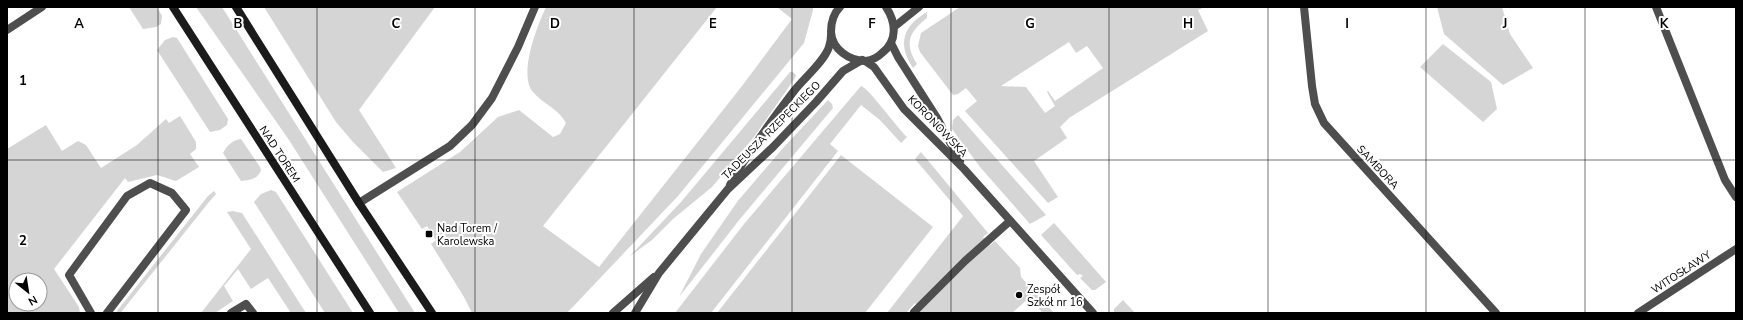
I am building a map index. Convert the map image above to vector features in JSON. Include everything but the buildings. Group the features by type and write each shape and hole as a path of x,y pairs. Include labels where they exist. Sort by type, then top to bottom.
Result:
{"main road":[{"name":"NAD TOREM","path":"173,7 370,313"},
{"path":"236,7 359,203 432,313"}],"street":[{"path":"7,30 42,7"},
{"path":"359,203 450,146 472,125 492,98 518,47 535,7"},
{"path":"886,7 892,16 894,27 894,34 891,43"},
{"path":"894,27 919,7"},
{"name":"SAMBORA","path":"1304,7 1315,104 1324,123 1496,313"},
{"path":"1656,7 1724,180 1736,197"},
{"name":"TADEUSZA RZEPECKIEGO","path":"728,190 741,165 773,120 829,48 832,35 832,19 836,9"},
{"path":"832,35 836,45 842,53 852,58 864,60"},
{"name":"TADEUSZA RZEPECKIEGO","path":"728,190 773,147 843,71 864,60 878,56 891,43"},
{"name":"KORONOWSKA","path":"891,43 898,57 937,118 964,169"},
{"name":"KORONOWSKA","path":"864,60 874,67 904,109 964,169 1093,313"},
{"path":"91,313 69,275 127,196 150,183 172,193 186,210 107,313"},
{"path":"635,313 659,273 728,190"},
{"path":"914,312 965,261 1010,221"},
{"name":"WITOSŁAWY","path":"1638,313 1736,249"},
{"path":"613,313 659,273"},
{"path":"231,313 246,304 252,313"}],"shaded area":[{"path":"129,7 157,7 162,16 161,24 156,27 143,29"},
{"path":"196,7 222,7 415,313 399,313 289,140"},
{"path":"264,7 435,7 359,110 396,168 383,172 353,142 336,122"},
{"path":"546,7 717,7 543,226 599,267 742,86 792,19 777,7 813,7 813,10 804,43 678,196 567,313 472,313 464,297 431,244 436,240 427,226 422,229 397,192 460,152 498,117 519,110 553,137 560,134 566,123 555,110 533,92 529,84 527,74 530,50"},
{"path":"960,7 1205,7 1198,10 1208,31 1069,118 1060,127 1067,138 1034,161 1058,197 1048,203 965,111 977,101 966,88 958,94 953,95 920,52 918,46 921,33","holes":["1069,42 1076,53 1087,46 1103,68 1055,101 1048,91 1047,92 1055,106 1045,113 1026,87 1001,86"]},
{"path":"1437,7 1502,7 1510,34 1533,68 1503,85 1444,34"},
{"path":"927,12 927,18 916,28 910,38 911,50 917,64 913,68 905,51 905,36 912,23"},
{"path":"173,37 177,38 228,119 227,125 220,130 210,132 157,50 165,40"},
{"path":"1443,44 1491,82 1497,109 1483,122 1420,67"},
{"path":"790,72 793,72 796,75 795,78 754,137 712,187 673,219 652,240 630,256 681,202"},
{"path":"861,86 865,88 907,137 901,143 880,120 861,105 830,144 838,151 711,313 675,313 744,224"},
{"path":"828,100 832,104 833,108 740,219 679,297 701,254 737,202 783,148"},
{"path":"958,115 1046,215 1030,224 980,167 952,129 953,120"},
{"path":"180,116 196,142 196,149 190,154 199,167 176,181 157,175 128,182 125,178 54,269 79,307 80,313 7,313 7,149 46,125 62,151 78,141 86,145 101,168 137,145 166,119 169,123"},
{"path":"241,139 260,167 261,171 255,178 241,181 223,153 230,143"},
{"path":"921,152 988,233 983,237 990,245 995,241 1020,268 1021,277 1054,313 1043,313 1029,298 1012,313 918,313 921,310 915,303 906,313 887,313 963,216 915,159"},
{"path":"841,155 933,227 865,313 717,313"},
{"path":"271,190 276,192 353,313 325,313 254,202 261,194"},
{"path":"214,191 216,194 122,311 122,313 117,313 117,311 208,196"},
{"path":"233,211 242,213 306,313 291,313 268,278 251,289 238,269 224,286 233,301 215,313 201,313 251,249 227,212"},
{"path":"1054,223 1106,282 1095,290 1092,290 1080,278 1083,276 1080,274 1077,275 1041,235"},
{"path":"1123,300 1135,313 1114,313 1114,309"}],"place":[{"name":"Nad Torem / Karolewska","path":"429,234"},
{"name":"Zespół Szkół nr 16","path":"1019,295"}]}
